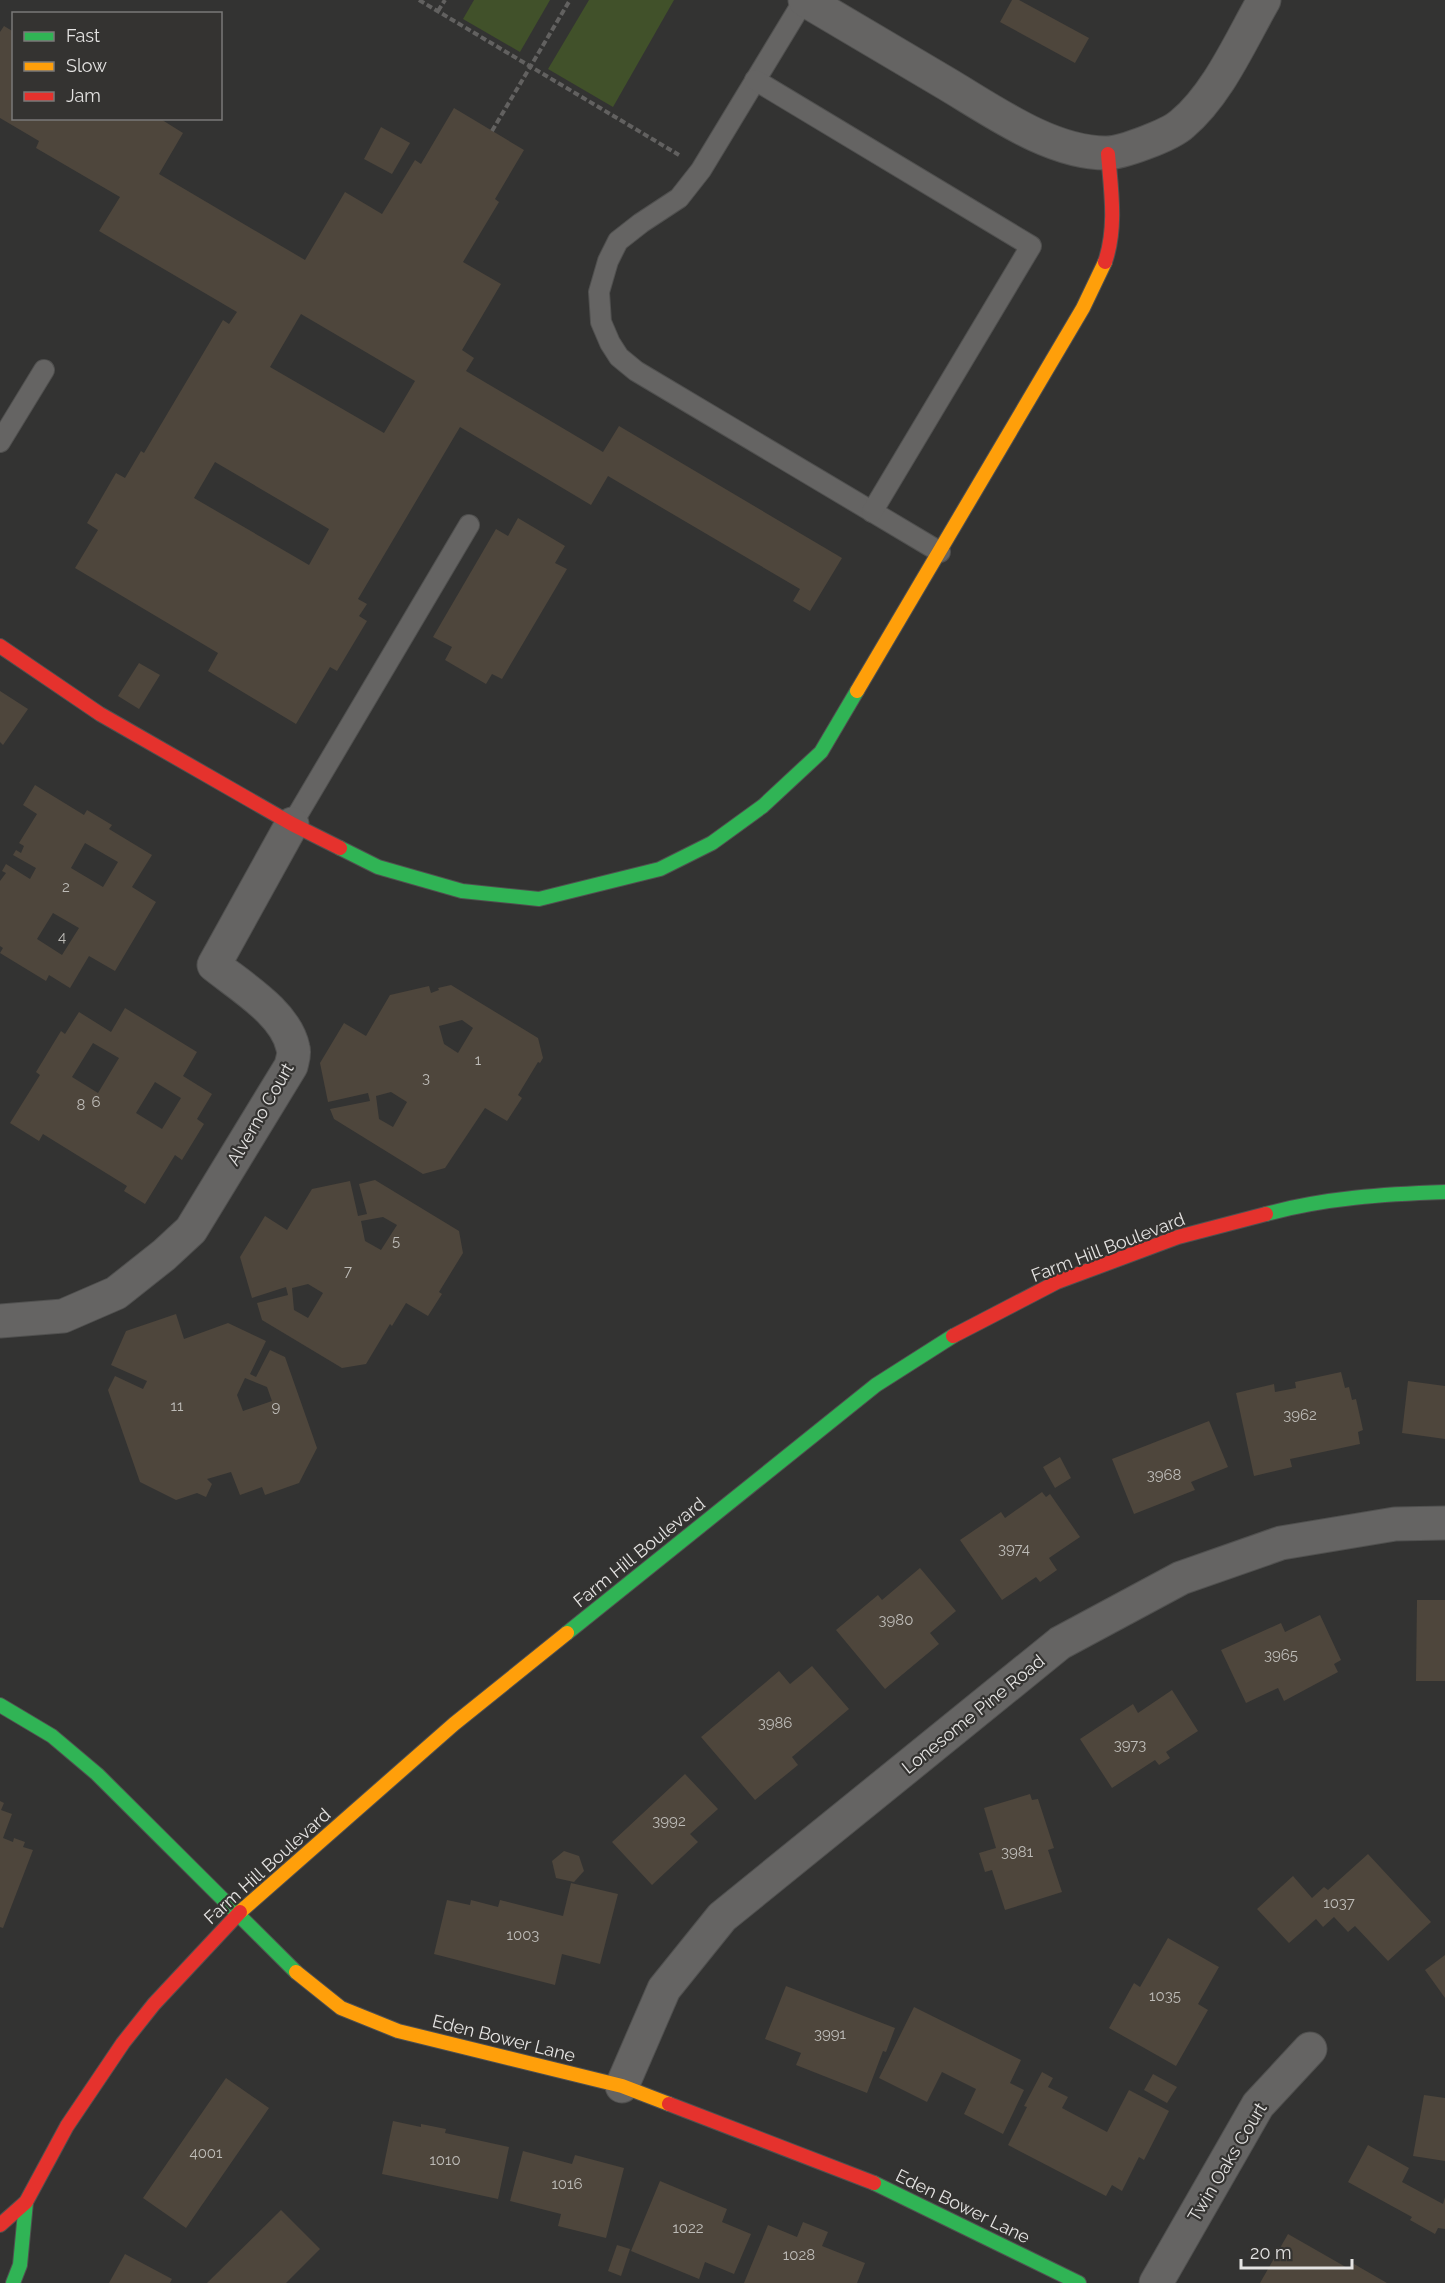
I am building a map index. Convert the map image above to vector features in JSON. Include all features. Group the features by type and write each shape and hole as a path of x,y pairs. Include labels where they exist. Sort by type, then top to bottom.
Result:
{"street":[{"path":"804,0 1029,132 1072,148 1108,154 1150,141 1180,126 1198,109 1214,87 1264,0"},
{"path":"0,646 100,714 292,824 378,867 462,891 539,899 660,869 712,843 763,806 821,752 1083,309 1102,268 1110,244 1112,219 1108,154"},
{"name":"Alverno Court","path":"0,1321 63,1316 116,1293 164,1255 191,1230 291,1066 294,1050 287,1032 270,1009 214,965 292,824"},
{"name":"Farm Hill Boulevard","path":"0,2225 26,2202 67,2126 123,2043 154,2004 236,1914 454,1724 876,1385 963,1330 1057,1282 1178,1237 1298,1205 1384,1194 1445,1192"},
{"name":"Lonesome Pine Road","path":"622,2086 664,1989 723,1917 1060,1643 1181,1578 1281,1543 1395,1524 1445,1523"},
{"name":"Eden Bower Lane","path":"0,1705 52,1736 98,1774 293,1970 340,2008 398,2031 622,2086 890,2189 1079,2283"},
{"name":"Twin Oaks Court","path":"1156,2283 1258,2105 1310,2049"},
{"name":"Farm Hill Boulevard","path":"13,2283 21,2265 26,2202"}],"lane":[{"path":"804,0 701,170 679,198 618,241 608,261 599,292 601,322 619,357 636,370 940,552"},
{"path":"755,80 1032,246 872,512"},
{"path":"0,442 44,370"},
{"path":"292,824 469,525"}],"path":[{"path":"419,0 684,158"},
{"path":"438,11 445,0"},
{"path":"492,131 570,0"}],"green space":[{"path":"474,0 550,0 520,52 463,19"},
{"path":"589,0 674,0 613,107 548,69"}],"building":[{"path":"1012,0 1019,0 1089,38 1075,63 1000,22"},
{"path":"4,26 12,31 12,120 162,120 183,133 159,174 305,260 345,192 382,214 415,160 421,164 454,108 524,150 495,199 499,202 463,262 501,284 462,350 474,358 466,371 603,452 619,426 842,558 810,611 793,601 800,589 608,476 591,505 460,427 358,599 367,604 359,616 367,621 337,671 330,667 296,724 208,671 218,653 75,568 98,530 87,523 116,473 125,478 141,451 144,453 223,320 229,324 237,312 99,231 120,197 36,148 39,141 0,118 0,32","holes":["301,314 415,381 384,433 270,367","215,462 329,529 309,565 194,498"]},
{"path":"381,127 410,143 392,174 364,159"},
{"path":"518,518 565,546 555,563 567,569 502,679 492,674 486,684 445,660 452,647 433,637 496,529 508,536"},
{"path":"139,663 160,675 139,709 118,696"},
{"path":"0,691 28,709 3,745 0,742"},
{"path":"35,785 84,815 87,810 112,825 109,829 152,855 132,887 156,902 115,971 89,956 70,988 49,975 46,981 0,953 3,948 0,946 0,881 6,873 2,871 6,864 30,879 36,868 13,855 16,850 21,853 24,846 19,843 37,814 23,805","holes":["85,843 118,862 103,887 71,868","53,913 79,928 62,955 37,939"]},
{"path":"451,985 538,1038 543,1058 540,1063 538,1062 518,1095 522,1098 507,1121 485,1108 445,1168 423,1174 334,1119 330,1109 370,1101 368,1093 328,1102 320,1063 344,1023 366,1036 390,995 429,986 431,993 439,990 438,988","holes":["462,1020 473,1028 458,1053 444,1044 439,1026","391,1092 407,1102 393,1127 379,1119 376,1096"]},
{"path":"125,1008 197,1052 183,1076 212,1094 197,1119 204,1124 182,1160 175,1155 145,1204 124,1191 127,1186 43,1134 39,1141 10,1123 40,1075 36,1072 61,1031 65,1034 79,1012 111,1032","holes":["93,1043 119,1058 98,1093 72,1077","155,1082 181,1098 162,1129 136,1113"]},
{"path":"375,1180 459,1231 463,1253 439,1292 442,1294 428,1316 406,1303 392,1326 390,1324 366,1364 342,1368 262,1320 257,1303 288,1295 286,1287 252,1298 240,1257 265,1216 287,1230 312,1189 350,1181 358,1216 367,1214 359,1184","holes":["383,1217 397,1225 381,1250 365,1241 361,1221","308,1284 323,1293 308,1318 294,1310 292,1288"]},
{"path":"176,1314 184,1339 228,1323 266,1341 250,1374 256,1377 270,1350 285,1357 317,1448 299,1483 265,1495 262,1487 240,1495 231,1472 207,1479 212,1484 206,1497 197,1493 176,1500 140,1482 108,1390 115,1376 143,1389 147,1381 111,1365 126,1331","holes":["245,1378 267,1387 272,1401 243,1411 237,1395"]},
{"path":"1341,1372 1345,1388 1349,1387 1352,1400 1356,1399 1363,1430 1358,1432 1360,1444 1290,1459 1292,1467 1254,1476 1236,1393 1274,1384 1275,1392 1296,1388 1295,1382"},
{"path":"1408,1381 1445,1386 1445,1439 1402,1433"},
{"path":"1209,1421 1228,1467 1191,1482 1195,1490 1134,1514 1112,1459"},
{"path":"1060,1457 1071,1478 1055,1488 1043,1467"},
{"path":"1042,1492 1046,1497 1050,1494 1080,1537 1049,1558 1057,1570 1040,1582 1036,1577 1002,1600 960,1540 1001,1512 1005,1518"},
{"path":"920,1568 956,1611 930,1633 939,1644 885,1689 836,1630 878,1595 882,1600"},
{"path":"1417,1600 1445,1600 1445,1681 1416,1681"},
{"path":"1320,1615 1341,1660 1334,1664 1338,1672 1284,1701 1278,1688 1246,1703 1221,1650 1281,1623 1285,1632"},
{"path":"812,1666 849,1709 792,1757 798,1765 755,1800 701,1737 779,1671 790,1684"},
{"path":"1172,1690 1198,1731 1166,1752 1170,1758 1159,1765 1155,1760 1112,1788 1080,1739 1133,1704 1138,1713"},
{"path":"685,1774 718,1809 690,1834 698,1842 652,1885 612,1842"},
{"path":"1030,1794 1032,1800 1038,1799 1054,1848 1048,1850 1062,1892 1005,1910 992,1870 985,1872 979,1853 996,1848 984,1808"},
{"path":"0,1801 4,1803 1,1810 12,1814 3,1838 13,1842 14,1838 25,1842 23,1847 33,1850 3,1928 0,1927"},
{"path":"564,1851 579,1856 584,1871 574,1882 556,1878 552,1861"},
{"path":"1368,1854 1431,1922 1388,1961 1355,1926 1348,1932 1334,1917 1323,1927 1316,1919 1289,1943 1257,1909 1293,1876 1312,1898 1324,1887 1328,1890"},
{"path":"571,1883 618,1894 600,1964 562,1954 555,1985 434,1954 447,1900 470,1905 471,1900 498,1907 500,1900 563,1916"},
{"path":"1168,1938 1219,1967 1198,2004 1208,2010 1176,2066 1109,2028 1134,1983 1140,1987"},
{"path":"1445,1955 1445,1998 1425,1970"},
{"path":"786,1986 895,2028 886,2052 883,2051 867,2093 796,2065 801,2053 765,2039"},
{"path":"914,2007 1021,2060 1010,2083 1024,2090 1003,2134 964,2114 976,2089 942,2072 927,2102 879,2078"},
{"path":"1042,2072 1053,2078 1048,2087 1068,2097 1062,2108 1107,2132 1129,2090 1169,2111 1144,2160 1139,2157 1122,2191 1112,2185 1106,2196 1008,2145 1027,2107 1024,2106"},
{"path":"1153,2074 1177,2087 1167,2103 1144,2090"},
{"path":"226,2078 269,2108 186,2228 143,2198"},
{"path":"1424,2095 1445,2098 1445,2161 1413,2156"},
{"path":"393,2121 446,2129 445,2133 509,2147 498,2199 382,2174"},
{"path":"1368,2145 1409,2168 1402,2182 1443,2204 1445,2197 1445,2229 1438,2228 1435,2234 1410,2220 1412,2217 1348,2182"},
{"path":"523,2151 572,2164 575,2155 624,2168 606,2238 558,2226 561,2214 510,2201"},
{"path":"660,2181 727,2209 722,2222 751,2234 734,2274 705,2262 699,2279 631,2251"},
{"path":"281,2210 320,2249 286,2283 207,2283"},
{"path":"803,2222 828,2232 822,2246 865,2263 857,2283 744,2283 768,2225 797,2237"},
{"path":"1288,2234 1351,2270 1354,2264 1387,2283 1260,2283"},
{"path":"617,2245 630,2249 621,2276 608,2271"},
{"path":"125,2254 172,2279 170,2283 109,2283"}],"traffic: fast":[{"path":"340,848 378,867 462,891 539,899 660,869 712,843 763,806 821,752 857,691"},
{"path":"1266,1214 1310,1204 1355,1198 1445,1192"},
{"path":"567,1633 876,1385 953,1336"},
{"path":"0,1705 52,1736 97,1774 296,1972"},
{"path":"874,2183 1079,2283"},
{"path":"13,2283 20,2265 26,2202"}],"traffic: slow":[{"path":"857,691 1083,308 1105,262"},
{"path":"240,1912 454,1724 567,1633"},
{"path":"296,1972 341,2008 398,2031 622,2086 669,2104"}],"traffic: jam":[{"path":"1105,262 1112,222 1108,154"},
{"path":"0,646 100,714 292,824 340,848"},
{"path":"953,1336 1057,1282 1178,1237 1266,1214"},
{"path":"0,2225 26,2202 67,2126 123,2043 154,2004 240,1912"},
{"path":"669,2104 874,2183"}]}
